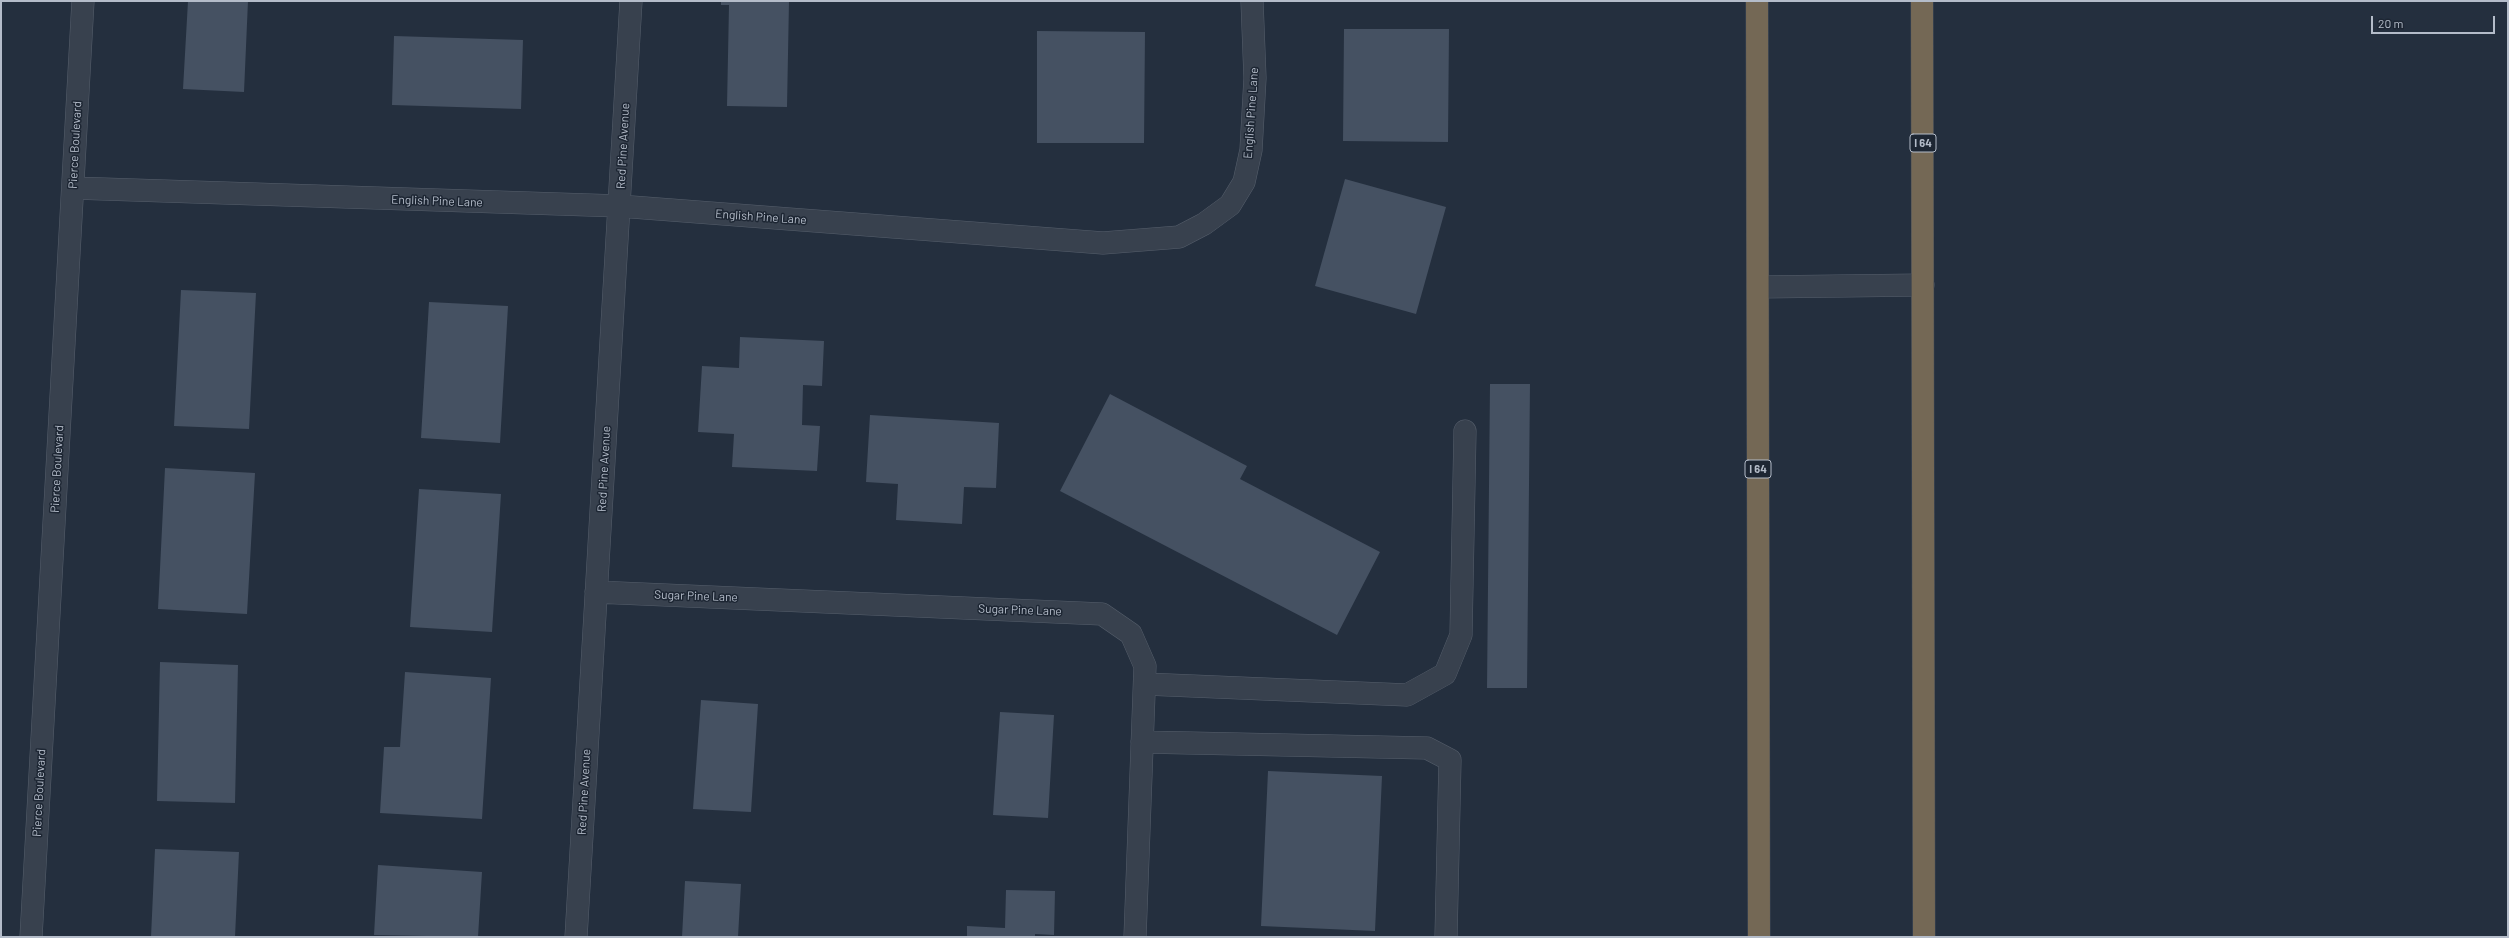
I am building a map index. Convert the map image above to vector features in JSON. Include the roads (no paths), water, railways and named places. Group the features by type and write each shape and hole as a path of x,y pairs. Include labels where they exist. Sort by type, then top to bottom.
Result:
{"highway":[{"name":"I 64","path":"1757,1 1759,937"},
{"name":"I 64","path":"1922,1 1924,937"}],"street":[{"name":"Pierce Boulevard","path":"31,937 83,1"},
{"name":"Red Pine Avenue","path":"576,937 632,1"},
{"name":"English Pine Lane","path":"73,188 619,206 1103,243 1179,237 1204,224 1230,204 1244,182 1251,150 1255,78 1252,1"},
{"path":"1758,287 1923,285"},
{"path":"1145,684 1407,694 1445,674 1461,635 1465,431"},
{"name":"Sugar Pine Lane","path":"596,592 1102,614 1131,634 1145,666 1135,937"},
{"path":"1142,742 1427,748 1450,760 1446,937"}]}
